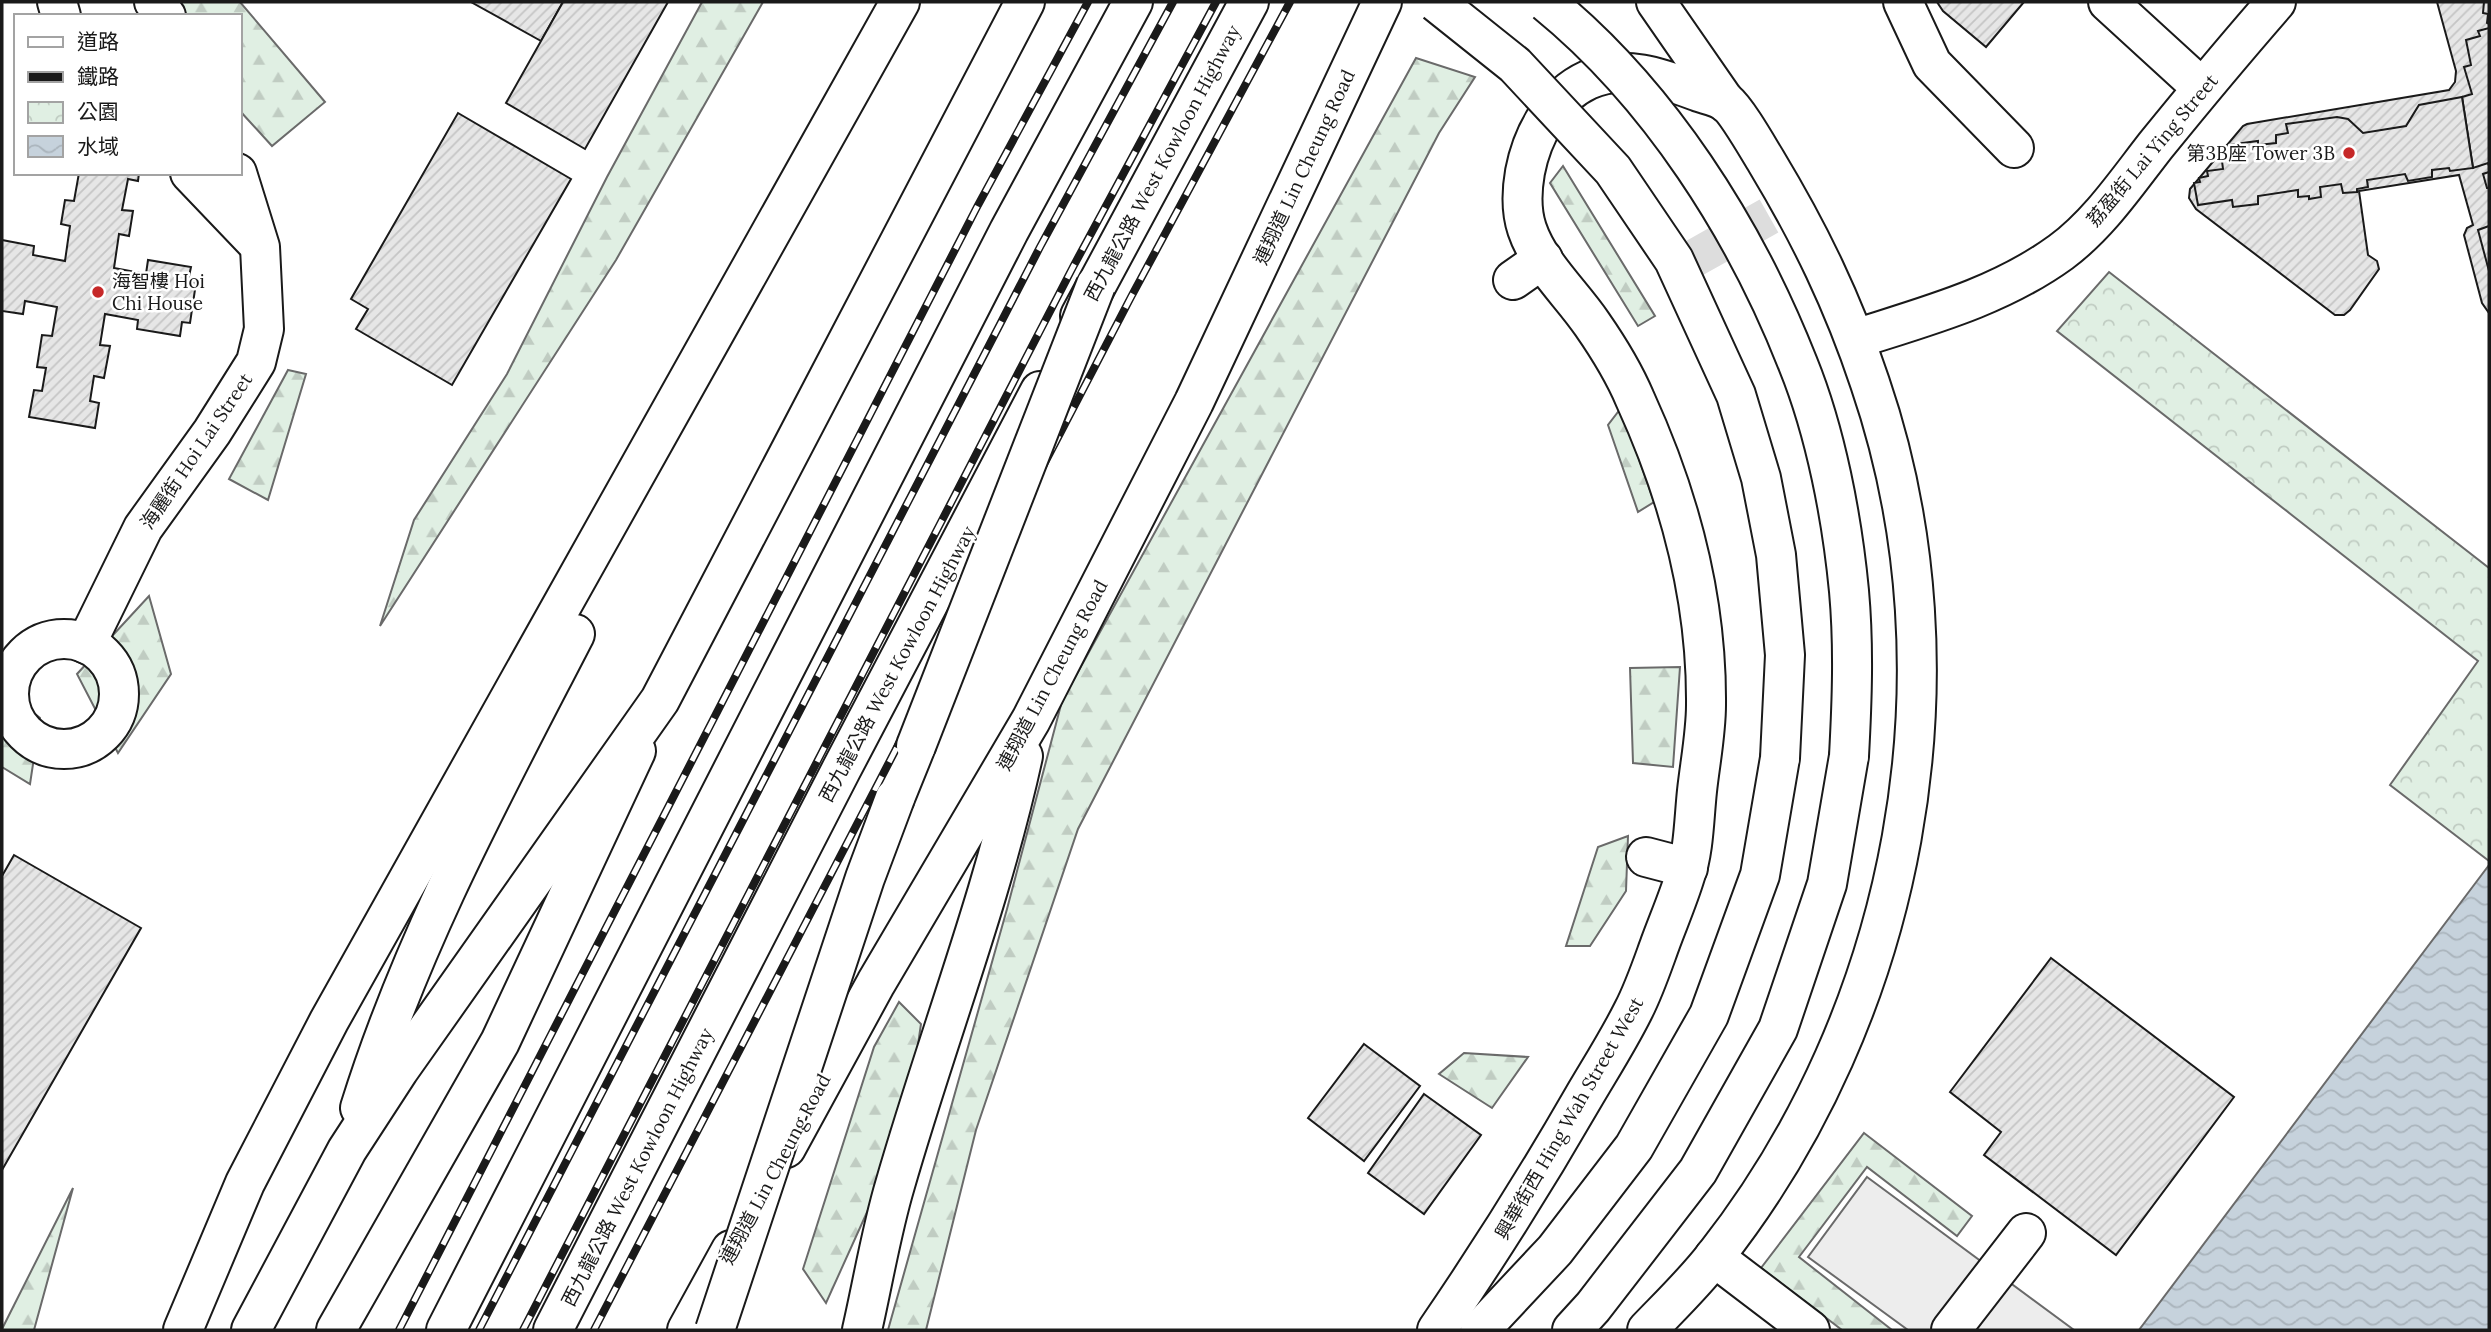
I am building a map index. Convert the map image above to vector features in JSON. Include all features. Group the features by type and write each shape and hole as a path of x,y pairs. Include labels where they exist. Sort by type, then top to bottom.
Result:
{"main road":[{"path":"183,1330 245,1184 329,1021 900,2"},
{"path":"347,1150 375,1060 402,988 454,869 643,506 856,135 890,67 914,2"},
{"path":"337,1330 500,1042 660,700 1025,2"},
{"path":"446,1330 1009,231 1133,2"},
{"name":"西九龍公路 West Kowloon Highway","path":"553,1330 834,782 1096,285 1249,2"},
{"name":"連翔道 Lin Cheung Road","path":"688,1330 876,982 1031,720 1194,401 1382,2"},
{"path":"1436,2 1515,65 1613,170 1674,260 1736,395 1761,478 1776,555 1785,655 1780,758 1760,875 1709,1015 1634,1147 1555,1250 1480,1330"},
{"path":"1546,2 1596,49 1640,96 1705,183 1740,240 1770,298 1799,366 1822,439 1849,591 1853,677 1849,756 1827,884 1778,1029 1698,1171 1593,1307 1572,1330"},
{"path":"1647,1330 1714,1258 1761,1190 1801,1125 1839,1048 1867,976 1889,902 1906,820 1915,727 1917,637 1909,546 1895,471 1877,401 1831,279 1780,210 1756,144 1656,2"},
{"path":"1903,2 1932,64 2014,148"},
{"path":"2108,2 2202,88"},
{"name":"荔盈街 Lai Ying Street","path":"1855,339 1969,302 2005,287 2063,251 2096,221 2202,88 2276,2"},
{"name":"興華街西 Hing Wah Street West","path":"1437,1330 1499,1239 1637,1005 1688,868 1707,709 1701,609 1677,506 1633,393 1595,327 1528,270 1523,197 1526,166 1536,137 1552,109 1574,87 1603,73 1629,72 1666,80 1726,103"},
{"path":"192,175 260,247"},
{"name":"海麗街 Hoi Lai Street","path":"86,644 143,528 212,432 256,362 264,329 260,247 238,175"},
{"path":"715,1330 881,833 1096,285"},
{"path":"68,639 86,644 107,661 118,685 118,703 112,720 102,734 87,744 69,749 52,748 29,736 12,715 6,676 32,649 49,641 68,639"},
{"path":"251,1330 347,1150 407,1060 660,700"},
{"path":"862,1330 895,1186 952,1008 1010,812 1031,720"},
{"path":"1646,857 1688,868"},
{"path":"1951,1330 2026,1233"},
{"path":"1714,1258 1810,1330"}],"green space":[{"path":"138,2 240,2 325,102 272,146 242,113 242,14 149,14"},
{"path":"702,2 763,2 616,260 380,626 414,520 507,374 607,177"},
{"path":"1416,58 1475,77 1439,133 1078,829 976,1130 926,1330 888,1330 1007,909 1062,701"},
{"path":"1563,166 1655,316 1638,326 1550,183"},
{"path":"2109,272 2489,568 2489,861 2390,785 2478,661 2057,331"},
{"path":"288,370 306,374 268,500 229,479"},
{"path":"1621,408 1654,502 1638,512 1608,425"},
{"path":"149,596 171,674 118,753 77,674"},
{"path":"1680,667 1673,767 1633,763 1630,668"},
{"path":"2,688 40,718 30,784 2,767"},
{"path":"1628,836 1626,891 1590,946 1566,946 1598,847"},
{"path":"899,1002 921,1024 909,1106 882,1179 826,1303 803,1269 874,1047"},
{"path":"1464,1053 1528,1057 1492,1108 1439,1074"},
{"path":"1864,1133 1972,1216 1957,1236 1867,1167 1799,1257 1892,1330 1842,1330 1761,1268"},
{"path":"73,1188 34,1330 2,1330 2,1329"}],"shaded area":[{"path":"1867,1177 2074,1330 1908,1330 1808,1257"}],"water":[{"path":"2489,865 2489,1330 2139,1330"}],"building":[{"path":"471,2 563,2 541,41"},
{"path":"563,2 668,2 585,149 506,103"},
{"path":"1937,2 2024,2 1986,47 1943,11"},
{"path":"2437,2 2489,2 2489,313 2482,303 2464,235 2467,228 2473,225 2459,175 2359,191 2368,255 2377,261 2379,269 2350,310 2344,315 2335,315 2196,209 2189,198 2190,189 2247,124 2449,90 2455,82 2456,71"},
{"path":"2484,2 2489,2 2489,24 2488,14 2483,13"},
{"path":"2489,28 2489,166 2488,163 2473,168 2462,97 2472,94 2464,67 2471,65 2466,40 2480,36 2478,31"},
{"name":"第3B座 Tower 3B","path":"2462,97 2473,168 2432,170 2432,177 2408,181 2405,174 2367,180 2368,187 2357,189 2357,192 2343,193 2341,184 2320,187 2321,197 2309,199 2309,196 2298,197 2298,190 2258,196 2258,204 2233,207 2232,200 2198,205 2194,183 2200,182 2199,178 2208,176 2207,171 2223,169 2222,161 2230,160 2227,145 2258,141 2258,145 2276,143 2276,135 2288,133 2286,124 2337,117 2348,119 2363,133 2406,126 2419,105"},
{"path":"458,113 571,179 452,385 356,329 368,309 351,299"},
{"path":"2489,172 2489,188 2487,188 2483,174"},
{"name":"海智樓 Hoi Chi House","path":"79,175 139,175 138,181 128,179 122,210 133,211 129,236 119,234 114,268 146,274 148,260 191,267 188,281 196,283 190,323 182,322 180,336 137,329 138,320 105,314 100,345 110,346 104,378 94,376 90,401 99,403 95,428 29,417 34,390 42,391 46,368 37,367 42,335 52,336 57,307 25,301 23,314 2,311 2,240 34,246 33,255 65,261 70,226 61,224 65,200 74,201"},
{"path":"2489,226 2489,271 2478,230"},
{"path":"14,855 141,928 2,1170 2,876"},
{"path":"2051,958 2234,1097 2116,1255 1984,1155 2001,1132 1950,1092"},
{"path":"1364,1044 1420,1086 1364,1161 1308,1118"},
{"path":"1424,1094 1481,1135 1424,1214 1368,1173"}],"tunnel":[{"path":"1691,260 1769,216"}],"railway":[{"path":"399,1330 977,207 1088,2"},
{"path":"479,1330 1040,247 1173,2"},
{"path":"523,1330 1073,267 1216,2"},
{"path":"594,1330 1131,297 1290,2"}],"place":[{"name":"第3B座 Tower 3B","path":"2349,153"},
{"name":"海智樓 Hoi Chi House","path":"98,292"}]}
